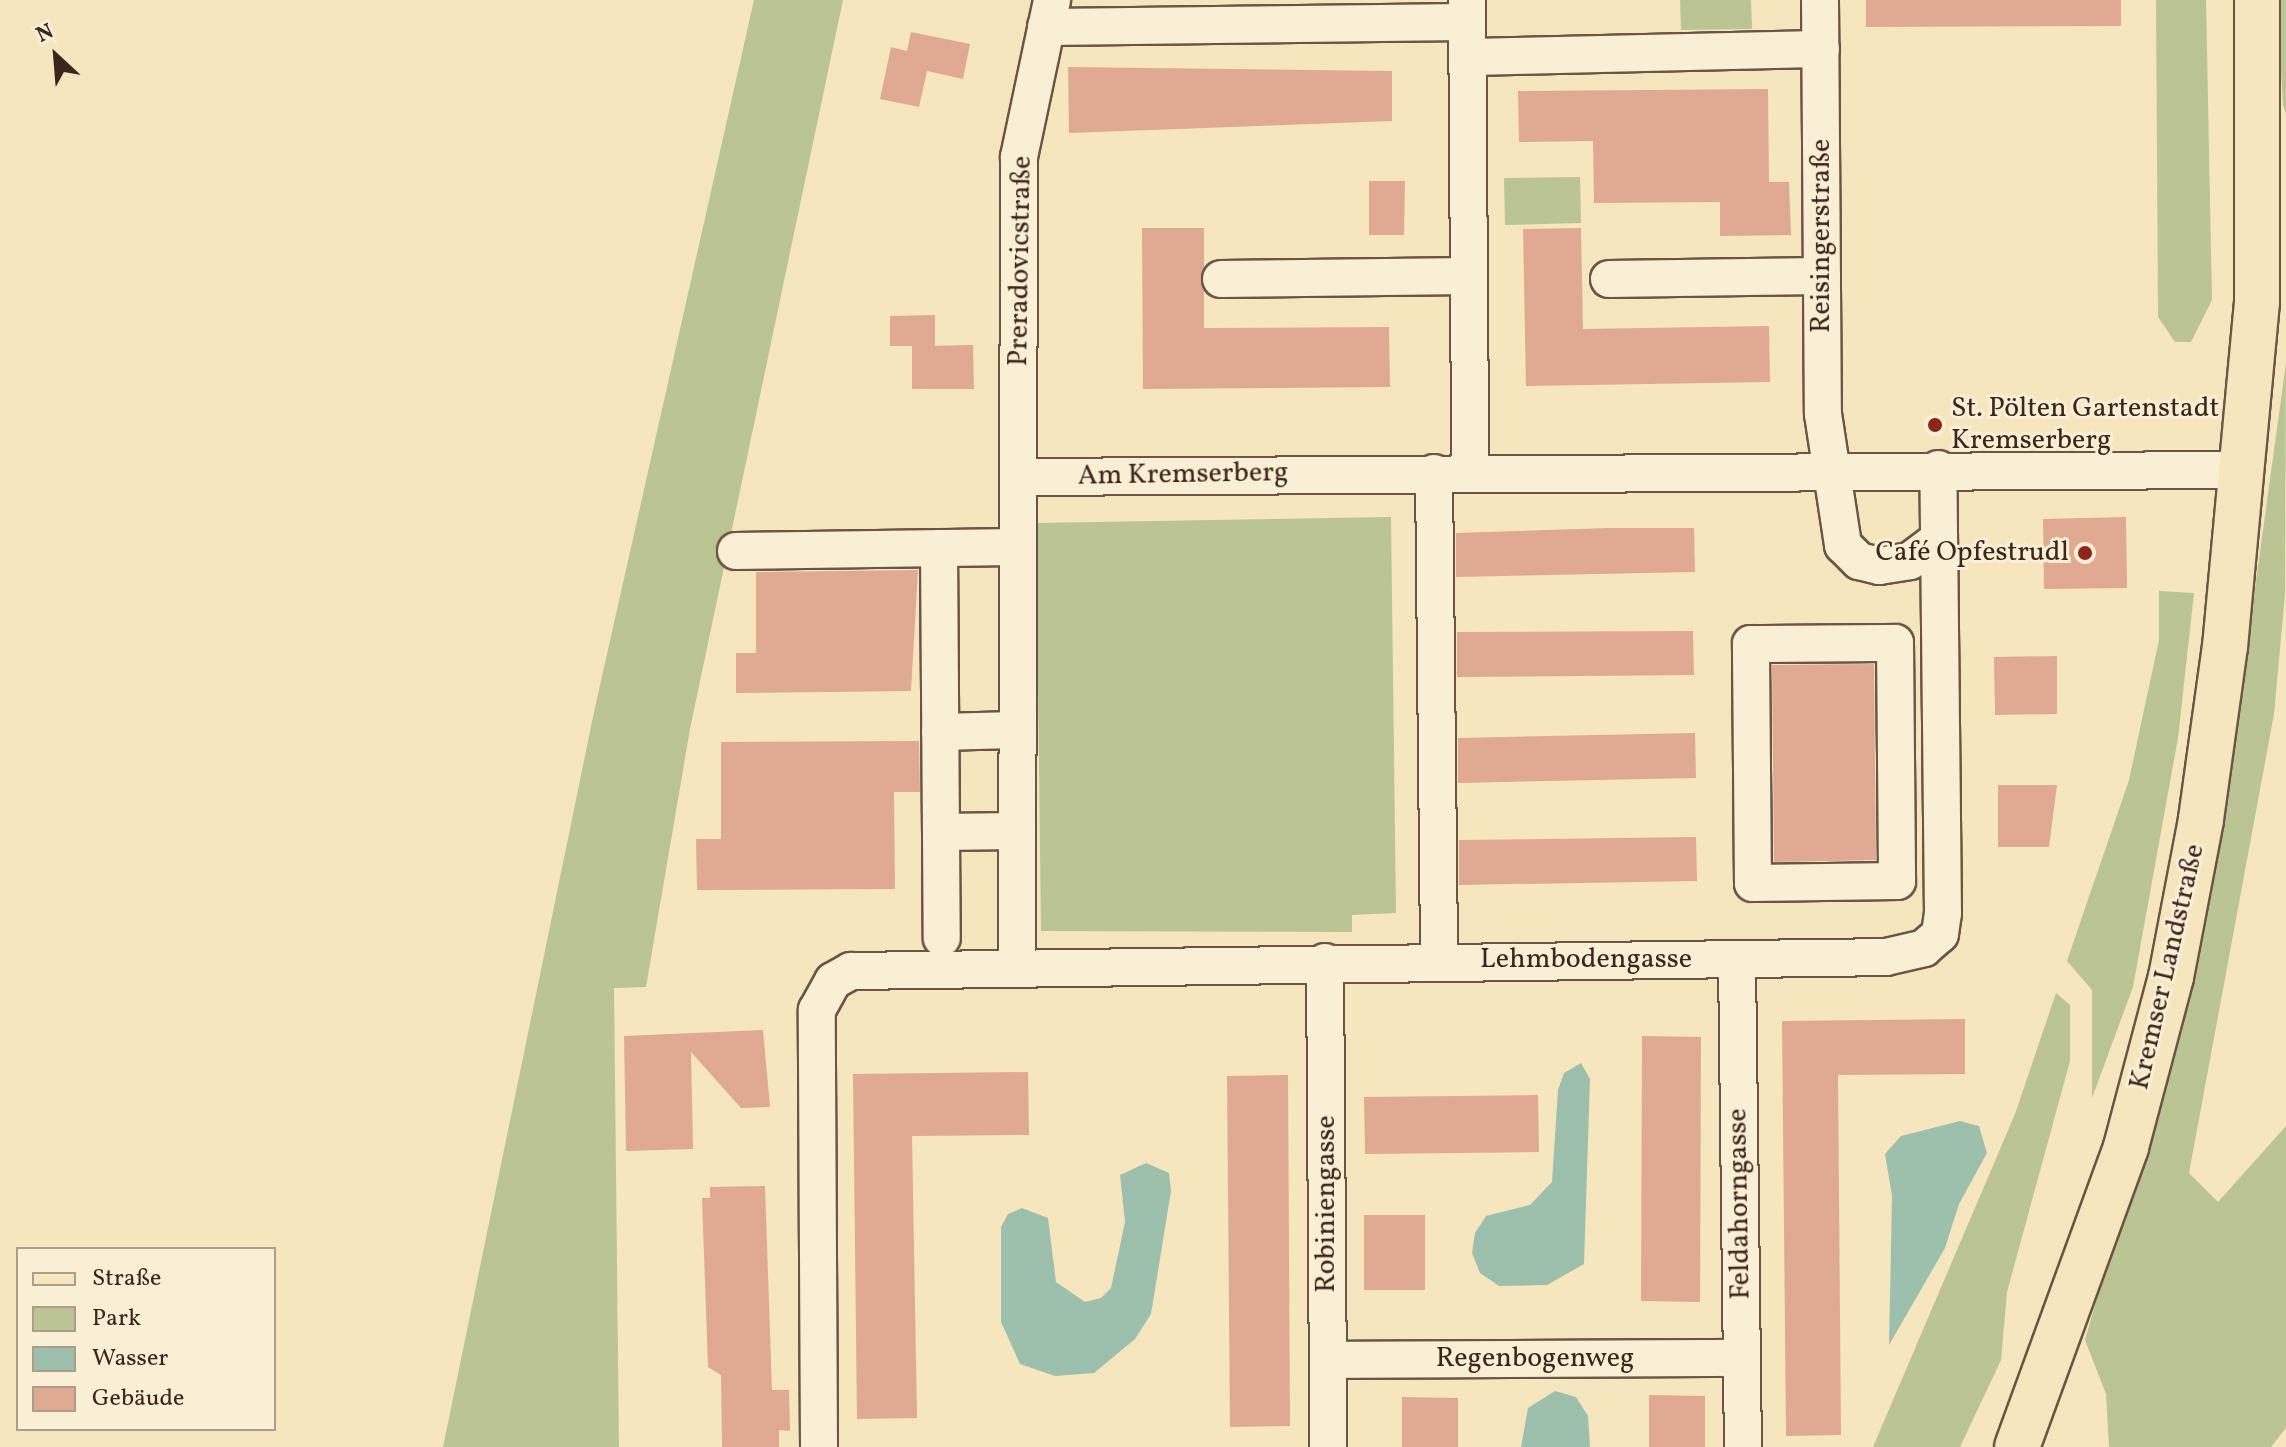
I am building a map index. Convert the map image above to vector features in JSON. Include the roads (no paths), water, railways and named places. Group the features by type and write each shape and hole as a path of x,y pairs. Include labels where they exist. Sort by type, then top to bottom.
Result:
{"main road":[{"name":"Kremser Landstraße","path":"2017,1447 2126,1147 2171,977 2214,726 2244,470 2262,175 2257,0"}],"street":[{"name":"Reisingerstraße","path":"1820,0 1823,414 1836,470"},
{"path":"1049,14 1467,26 1821,49"},
{"name":"Preradovicstraße","path":"1018,477 1019,157 1049,14"},
{"path":"1467,26 1470,472"},
{"path":"1221,279 1469,276"},
{"path":"1609,279 1822,276"},
{"path":"1836,470 1843,545 1859,561 1910,561 1938,540 1938,469"},
{"name":"Am Kremserberg","path":"1018,477 1938,469 2244,470"},
{"path":"1434,473 1439,960"},
{"path":"1017,965 1014,547 1018,477"},
{"name":"Lehmbodengasse","path":"819,1447 817,1010 833,981 873,967 1439,960 1737,960 1886,957 1924,948 1940,934 1938,540"},
{"path":"736,551 1014,547"},
{"path":"939,548 942,938"},
{"path":"1895,643 1896,749 1897,881 1753,883 1751,644 1895,643"},
{"path":"940,732 1015,730"},
{"path":"1896,749 1941,749"},
{"path":"941,832 1015,831"},
{"name":"Feldahorngasse","path":"1737,960 1743,1447"},
{"name":"Robiniengasse","path":"1325,962 1328,1447"},
{"name":"Regenbogenweg","path":"1328,1360 1742,1358"}],"water":[{"path":"1581,1063 1590,1079 1584,1264 1547,1285 1499,1286 1480,1273 1472,1253 1475,1233 1486,1216 1530,1205 1552,1182 1558,1090 1564,1073"},
{"path":"1960,1121 1979,1126 1987,1153 1959,1204 1945,1248 1889,1345 1892,1196 1885,1154 1901,1136"},
{"path":"1146,1163 1169,1173 1171,1191 1151,1314 1135,1339 1094,1373 1055,1376 1020,1364 1001,1322 1001,1227 1008,1214 1022,1208 1048,1218 1056,1282 1085,1302 1101,1298 1111,1288 1125,1222 1120,1175"},
{"path":"1555,1391 1576,1397 1588,1416 1590,1447 1521,1447 1528,1408"}],"place":[{"name":"St. Pölten Gartenstadt Kremserberg","path":"1935,425"},
{"name":"Café Opfestrudl","path":"2085,553"}]}
